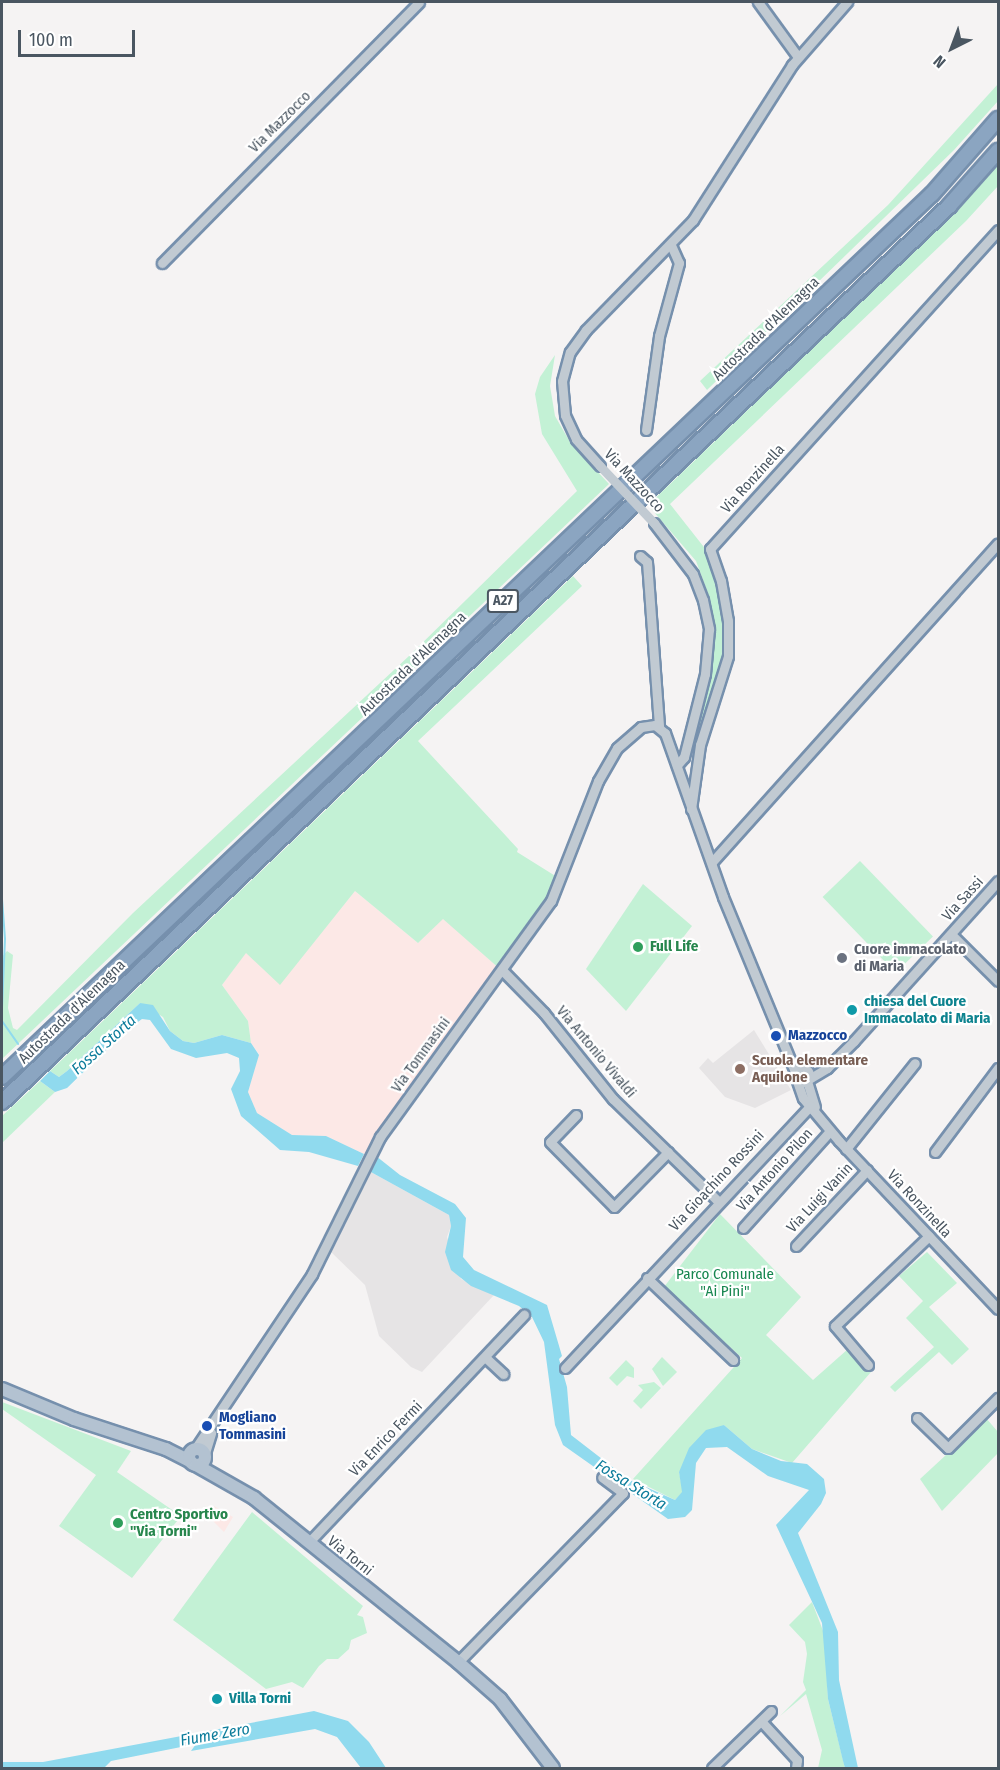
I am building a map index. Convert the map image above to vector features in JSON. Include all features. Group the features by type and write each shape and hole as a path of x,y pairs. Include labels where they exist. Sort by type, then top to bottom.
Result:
{"highway":[{"name":"Autostrada d'Alemagna","path":"2,1077 932,194 999,119"},
{"name":"Autostrada d'Alemagna","path":"2,1102 949,206 999,151"}],"main road":[{"name":"Via Torni","path":"2,1389 74,1419 166,1449 197,1456 309,1542 458,1662 500,1699 553,1768"}],"street":[{"name":"Via Mazzocco","path":"162,263 419,2"},
{"path":"758,2 798,57"},
{"name":"Via Mazzocco","path":"677,765 684,758 705,674 709,629 703,600 693,574 654,523 600,466 567,422 562,394 566,364 586,330 670,245 701,209 798,57 847,2"},
{"name":"Via Ronzinella","path":"692,809 700,745 728,656 728,621 721,581 710,549 999,230"},
{"path":"646,430 659,336 679,263 670,245"},
{"path":"711,862 999,543"},
{"name":"Via Ronzinella","path":"640,556 647,562 662,730 677,765 711,862 788,1050 803,1075 804,1093 810,1094 820,1118"},
{"name":"Via Tommasini","path":"197,1456 312,1275 367,1158 551,901 598,781 611,758 633,731 650,724 662,730"},
{"name":"Via Sassi","path":"803,1075 826,1068 999,881"},
{"path":"951,933 999,981"},
{"name":"Via Antonio Vivaldi","path":"502,969 544,1012 613,1099 719,1202"},
{"path":"846,1149 915,1063"},
{"path":"935,1152 999,1068"},
{"name":"Via Ronzinella","path":"803,1075 800,1093 830,1131 999,1309"},
{"name":"Via Gioachino Rossini","path":"564,1368 810,1106"},
{"path":"576,1115 550,1142 614,1207 668,1152"},
{"name":"Via Antonio Pilon","path":"743,1228 830,1131"},
{"name":"Via Luigi Vanin","path":"796,1246 867,1170"},
{"path":"868,1365 835,1326 929,1236"},
{"path":"647,1278 733,1360"},
{"name":"Via Enrico Fermi","path":"309,1542 524,1316"},
{"path":"485,1357 503,1374"},
{"path":"917,1418 948,1448 999,1398"},
{"path":"458,1662 623,1493 602,1477"},
{"path":"712,1768 771,1711"},
{"path":"761,1721 797,1760 796,1768"}],"shaded area":[{"path":"355,891 418,943 443,918 501,970 364,1154 326,1136 292,1135 257,1113 248,1092 259,1054 251,1043 248,1021 222,985 246,952 280,984"},
{"name":"Scuola elementare Aquilone","path":"754,1030 791,1090 755,1108 725,1097 699,1068 708,1058 713,1063"},
{"path":"369,1171 449,1215 451,1226 447,1237 461,1279 494,1295 422,1372 411,1367 379,1336 365,1285 330,1251"},
{"path":"214,1506 233,1517 224,1532 206,1514"}],"green space":[{"path":"998,84 998,101 954,150 707,390 700,381 888,205"},
{"path":"998,164 998,186 966,221 670,504 707,551 725,595 728,649 715,704 698,727 710,682 713,641 710,599 696,561 648,505 926,240"},
{"path":"555,355 550,386 555,416 570,442 609,484 2,1059 2,957 7,951 13,955 8,1008 13,1028 17,1030 133,913 409,656 577,491 542,434 535,394 540,377"},
{"path":"573,576 582,586 418,741 518,849 517,852 557,877 541,908 501,970 443,919 418,943 355,891 280,985 246,953 222,985 248,1021 251,1043 222,1035 194,1043 183,1041 170,1031 163,1017 140,1003 67,1071 59,1077 50,1071"},
{"path":"860,861 933,937 896,973 823,897"},
{"name":"Full Life","path":"643,884 692,926 626,1011 586,969"},
{"path":"40,1081 55,1092 2,1143 2,1116"},
{"name":"Parco Comunale \"Ai Pini\"","path":"720,1214 801,1297 766,1335 813,1380 848,1349 871,1372 792,1463 752,1449 724,1425 679,1472 683,1492 675,1500 633,1479 742,1358 664,1287"},
{"path":"927,1252 957,1283 929,1307 969,1349 952,1365 939,1352 895,1392 890,1387 934,1347 906,1318 923,1301 899,1276"},
{"path":"662,1357 677,1372 663,1386 652,1369"},
{"path":"626,1360 634,1368 634,1378 627,1376 617,1386 609,1378"},
{"path":"654,1382 661,1388 641,1409 633,1401 643,1390 638,1385"},
{"name":"Centro Sportivo \"Via Torni\"","path":"2,1402 131,1451 117,1472 181,1516 132,1578 59,1526 96,1475 2,1409"},
{"path":"986,1418 998,1432 998,1453 942,1511 920,1479"},
{"path":"252,1512 363,1606 357,1615 363,1617 367,1633 351,1640 349,1649 338,1659 327,1659 303,1688 292,1682 266,1689 173,1620"},
{"path":"812,1602 825,1636 828,1699 845,1768 818,1768 822,1750 806,1694 780,1716 806,1690 803,1682 807,1654 805,1642 789,1625"}],"water":[{"path":"140,1003 153,1005 170,1031 183,1041 194,1043 222,1035 251,1043 259,1055 248,1092 257,1113 292,1135 326,1136 364,1154 358,1166 309,1152 280,1150 241,1116 231,1089 240,1071 239,1058 227,1053 196,1058 171,1049 150,1020 142,1019 128,1029 67,1088 55,1092 40,1081 50,1071 59,1077 67,1071"},
{"path":"376,1156 400,1175 455,1204 466,1218 463,1257 474,1270 547,1305 562,1356 559,1359 567,1387 571,1435 628,1479 675,1500 682,1492 679,1472 689,1448 706,1430 724,1425 752,1449 781,1461 807,1464 824,1479 826,1493 821,1504 798,1533 838,1632 839,1680 858,1768 845,1768 828,1699 822,1623 776,1525 809,1490 768,1476 727,1447 706,1448 696,1463 692,1510 685,1517 668,1519 563,1445 555,1425 544,1342 532,1317 519,1306 471,1286 451,1270 445,1252 451,1226 449,1215 369,1171"},
{"name":"Fiume Zero","path":"314,1711 348,1721 369,1742 386,1768 361,1768 337,1737 315,1729 191,1751 196,1744 111,1761 104,1768 2,1768 2,1762 43,1762"}],"waterway":[{"name":"Fossa Storta","path":"2,899 5,939 2,1007"},
{"name":"Fossa Storta","path":"2,1021 18,1044"}],"place":[{"name":"Full Life","path":"638,947"},
{"name":"Cuore immacolato di Maria","path":"842,958"},
{"name":"chiesa del Cuore Immacolato di Maria","path":"852,1010"},
{"name":"Mazzocco","path":"776,1036"},
{"name":"Scuola elementare Aquilone","path":"740,1069"},
{"name":"Mogliano Tommasini","path":"207,1426"},
{"name":"Centro Sportivo \"Via Torni\"","path":"118,1523"},
{"name":"Villa Torni","path":"217,1699"}]}
